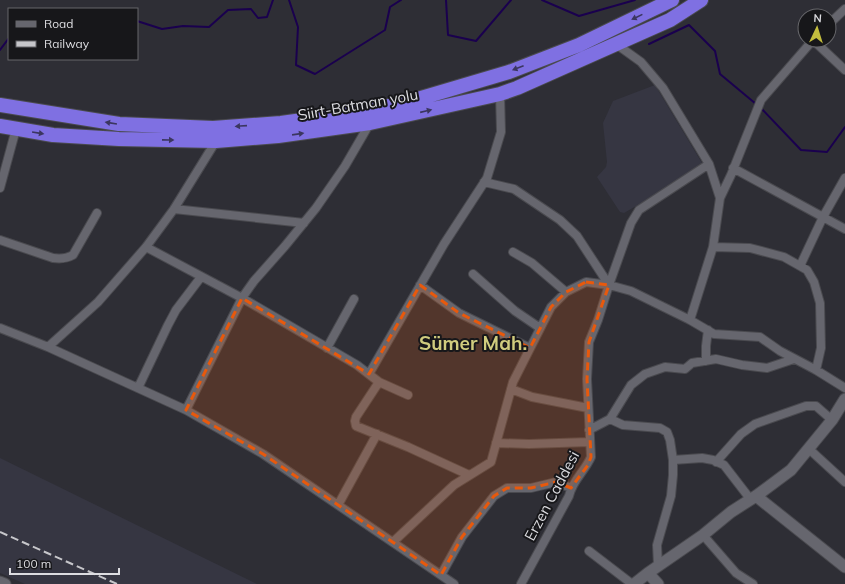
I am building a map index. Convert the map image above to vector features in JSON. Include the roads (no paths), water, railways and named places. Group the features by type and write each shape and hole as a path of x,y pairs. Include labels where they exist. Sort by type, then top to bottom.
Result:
{"highway":[{"name":"Siirt-Batman yolu","path":"0,126 53,135 216,141 278,136 370,124 500,94 670,20 701,0"},
{"name":"Siirt-Batman yolu","path":"0,105 119,124 213,128 281,123 360,112 412,101 509,72 579,45 662,2"}],"main road":[{"path":"633,584 648,572 703,535 731,512 791,470 832,420 845,399"},
{"path":"832,420 845,408"},
{"path":"753,498 845,567"},
{"path":"648,572 658,584"},
{"path":"0,582 5,584"}],"street":[{"path":"837,16 845,9"},
{"path":"616,44 641,62 663,88 709,164 720,198"},
{"path":"690,320 713,247 720,198 760,100 806,48"},
{"path":"822,48 845,70"},
{"path":"369,374 444,244 487,178 502,132 500,94"},
{"path":"186,410 242,298 254,281 316,208 345,166 370,124"},
{"path":"0,188 16,129"},
{"path":"48,346 98,302 146,247 174,209 216,141"},
{"name":"Erzen Caddesi","path":"521,584 569,496 571,488 588,464 591,457 589,442 587,379 589,342 631,223 639,210 709,164"},
{"path":"733,168 845,229"},
{"path":"800,266 823,217 845,178"},
{"path":"484,182 514,189 560,220 577,236 609,285"},
{"path":"174,209 304,223"},
{"path":"0,240 52,258 68,258 73,255 97,213"},
{"path":"146,247 242,298 357,365 379,382 408,395"},
{"path":"713,247 750,248 784,257 807,270 814,282 820,303 822,348 816,370"},
{"path":"513,252 532,263 566,292"},
{"path":"473,274 515,311 540,328"},
{"path":"138,388 176,310 201,277"},
{"path":"393,542 454,485 491,462 513,382 551,307 566,292 586,282 609,285 631,292 690,320 714,334 760,337 780,351 816,370 845,388"},
{"path":"420,285 459,313 530,348"},
{"path":"327,348 354,299"},
{"path":"0,328 48,346 186,410 263,454 454,584"},
{"path":"706,360 708,330"},
{"path":"589,430 610,420 631,385 646,374 665,367 685,369 692,362 716,359 742,365 767,368 794,359"},
{"path":"379,382 356,416 356,426 408,447 469,475"},
{"path":"511,389 532,397 588,408"},
{"path":"716,462 741,434 755,424 769,418 806,406 816,406 832,420"},
{"path":"610,420 623,425 660,428 667,432 670,440 673,460 671,496 657,545 658,566"},
{"path":"338,504 377,434"},
{"path":"496,443 529,444 589,442"},
{"path":"809,449 845,482"},
{"path":"673,460 702,458 724,465 753,498"},
{"path":"441,575 462,537 494,496 507,488 531,488 556,482 571,488"},
{"path":"703,535 736,573 753,584"},
{"path":"589,550 633,584"}],"waterway":[{"path":"138,21 162,29 183,26 209,27 228,10 251,9 258,18 267,17 273,0"},
{"path":"289,0 298,27 296,65 315,74 385,30 390,7 401,0"},
{"path":"446,0 448,35 476,41 511,0"},
{"path":"542,0 579,16 635,0"},
{"path":"649,44 689,25 715,51 720,74 756,104"},
{"path":"0,50 8,39"},
{"path":"760,107 801,150 827,152 845,127"}],"railway":[{"path":"0,532 117,584"}],"district":[{"name":"Sümer Mah.","path":"473,343"}]}
